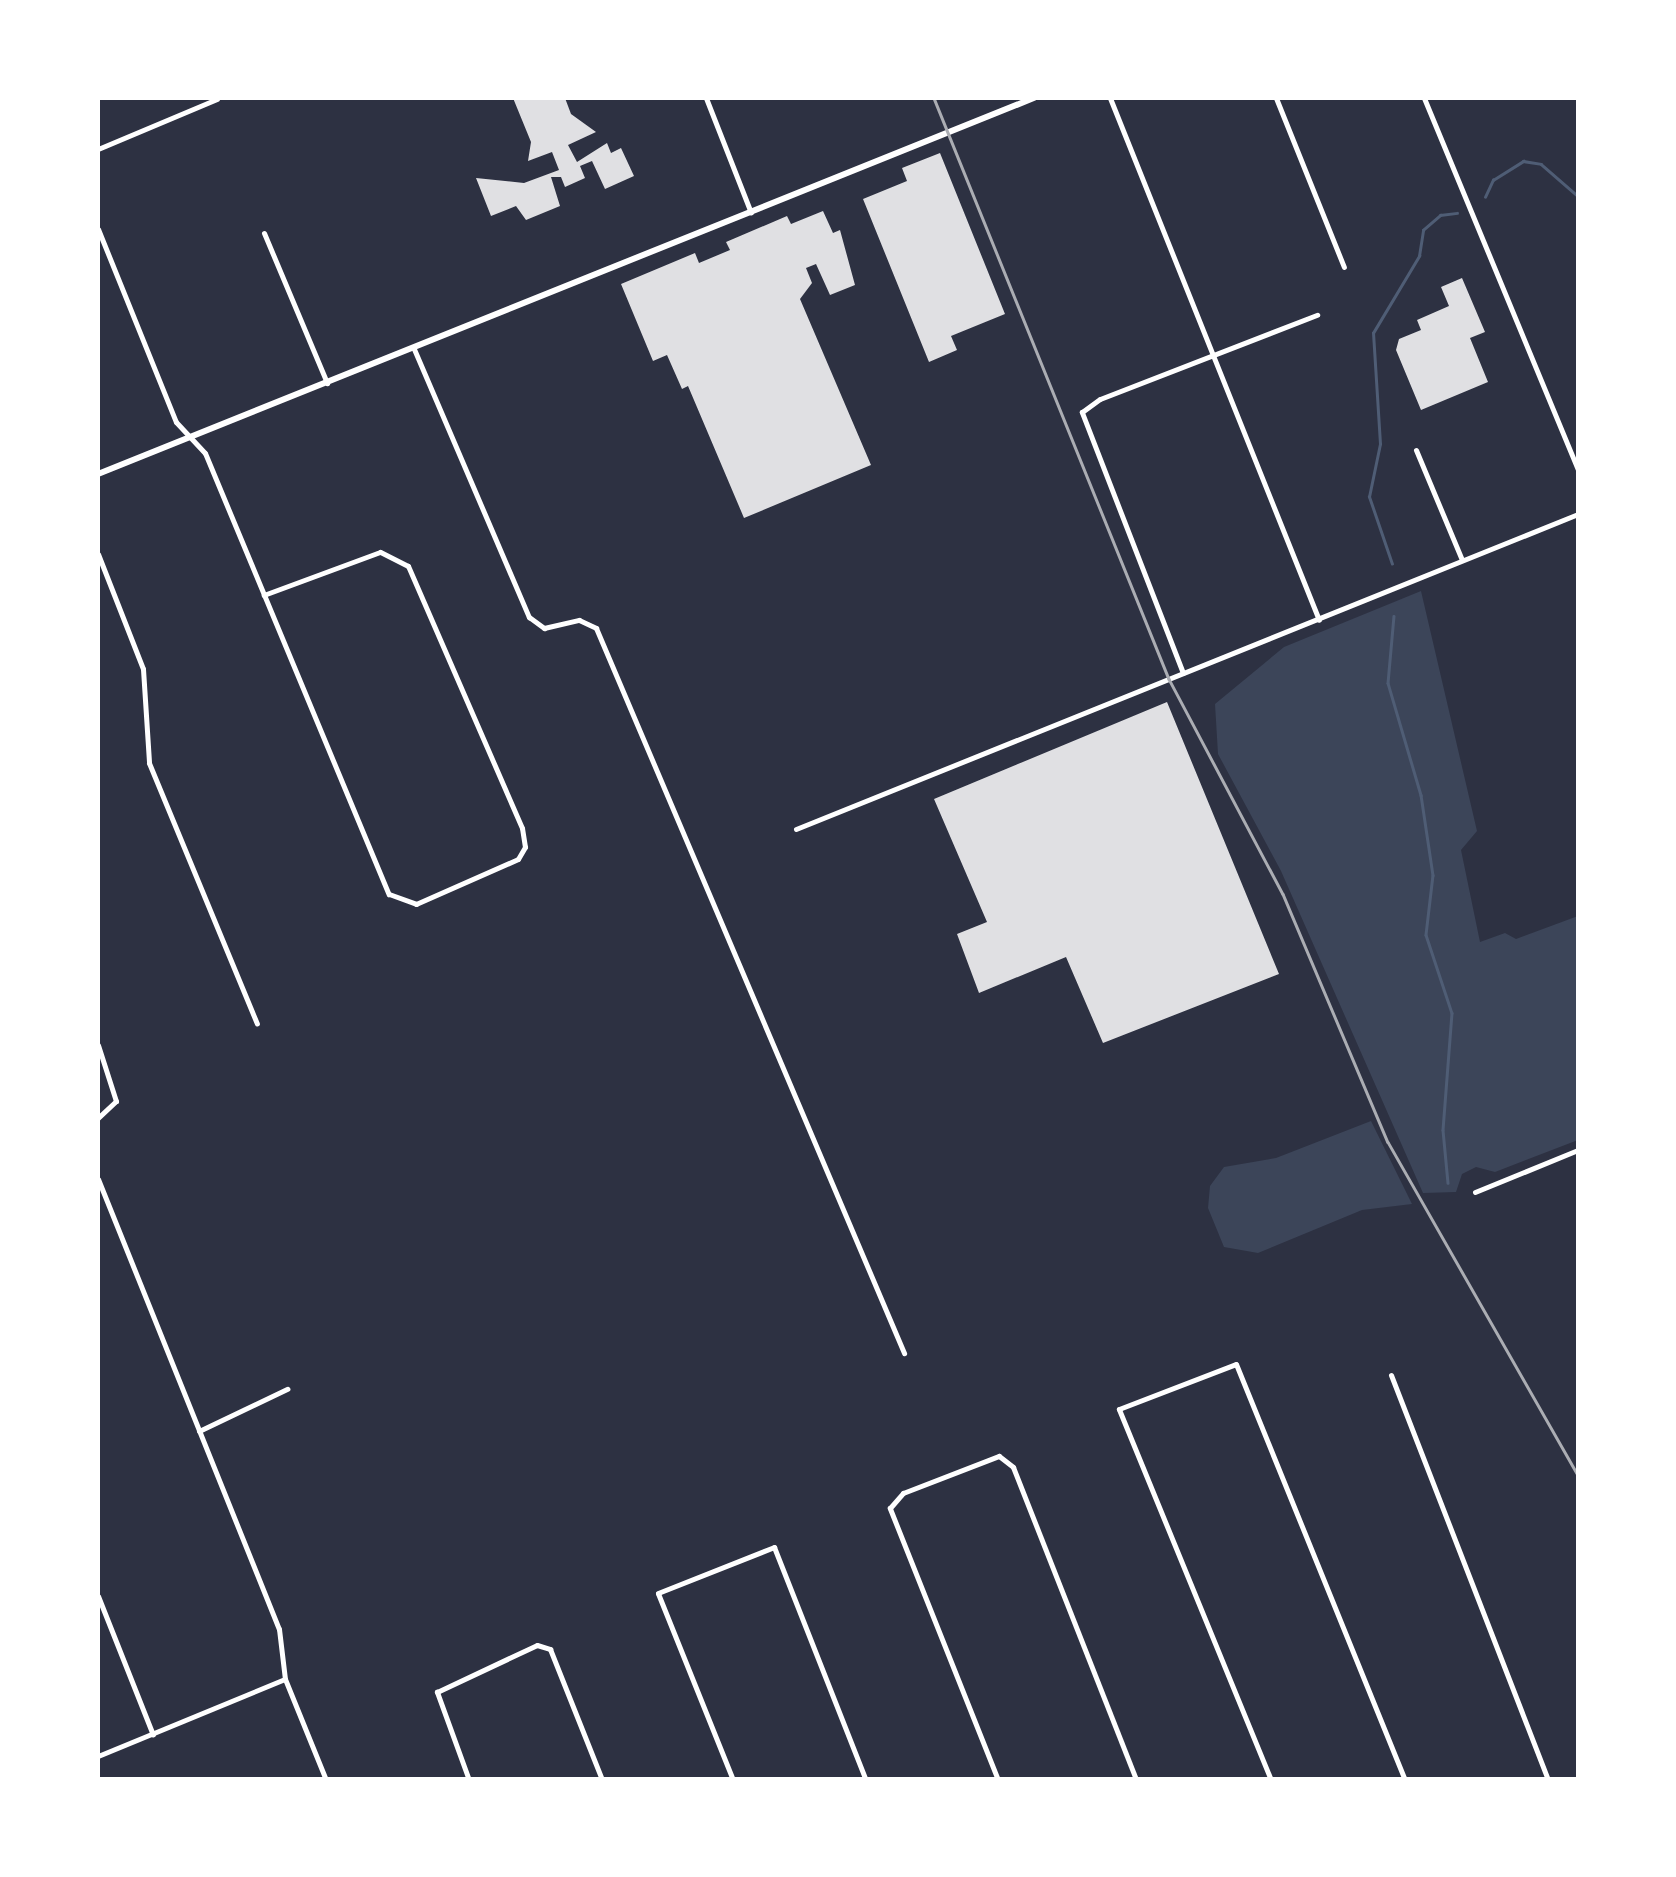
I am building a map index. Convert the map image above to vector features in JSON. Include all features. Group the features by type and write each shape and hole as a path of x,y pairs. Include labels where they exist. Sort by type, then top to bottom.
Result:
{"street":[{"path":"98,149 217,98"},
{"path":"706,98 752,213"},
{"path":"98,474 1034,98"},
{"path":"1110,98 1319,620"},
{"path":"1276,98 1344,268"},
{"path":"1424,98 1578,469"},
{"path":"98,229 176,422 205,453 264,595 397,902 416,904 508,866 523,852 522,828 408,566 395,555 380,552 264,595"},
{"path":"264,232 328,383"},
{"path":"1182,673 1082,412 1100,399 1216,359 1318,314"},
{"path":"414,349 529,617 544,628 579,620 596,628 904,1353"},
{"path":"1416,450 1462,560"},
{"path":"796,829 1578,514"},
{"path":"98,554 143,670 149,763 257,1024"},
{"path":"98,1045 114,1090 114,1107 98,1118"},
{"path":"1475,1192 1578,1150"},
{"path":"98,1178 279,1629 286,1662 285,1679 326,1780"},
{"path":"1271,1780 1120,1409 1236,1364 1404,1780"},
{"path":"1390,1375 1548,1780"},
{"path":"199,1431 286,1389"},
{"path":"998,1780 891,1512 897,1496 995,1456 1012,1467 1136,1780"},
{"path":"733,1780 658,1593 774,1546 866,1780"},
{"path":"98,1596 153,1735"},
{"path":"469,1780 437,1692 536,1645 550,1649 602,1780"},
{"path":"98,1756 285,1679"}],"shaded area":[{"path":"1421,591 1477,831 1461,850 1480,942 1505,933 1516,939 1578,916 1578,1140 1495,1172 1476,1167 1462,1174 1456,1192 1423,1193 1281,871 1218,754 1215,704 1284,647"},
{"path":"1371,1121 1412,1204 1362,1210 1258,1253 1224,1247 1208,1208 1210,1186 1224,1167 1276,1158"}],"building":[{"path":"513,98 565,98 571,114 596,132 568,145 577,162 607,143 611,153 621,148 634,176 605,189 592,161 580,166 585,178 565,187 561,177 551,177 560,206 526,220 516,206 491,216 476,178 524,183 559,170 552,152 528,161 531,142"},
{"path":"940,153 1005,314 951,336 957,350 929,362 863,199 907,181 902,168"},
{"path":"823,211 833,233 840,230 855,285 830,295 816,264 806,268 812,283 800,299 871,465 744,518 688,386 682,389 667,355 653,361 621,284 695,253 699,263 730,250 726,242 787,216 791,224"},
{"path":"1462,278 1485,332 1470,338 1488,382 1421,410 1396,350 1399,339 1421,330 1417,320 1449,306 1441,287"},
{"path":"1167,702 1279,974 1103,1043 1066,957 979,993 957,934 987,922 934,799"}],"waterway":[{"path":"1485,197 1493,180 1523,161 1541,164 1578,196"},
{"path":"1392,564 1369,497 1380,444 1373,333 1419,256 1423,230 1440,215 1457,213"},
{"path":"1394,616 1388,683 1421,795 1433,875 1426,935 1452,1013 1443,1130 1448,1183"}],"railway":[{"path":"934,98 1169,679 1283,894 1388,1142 1578,1475"}]}
